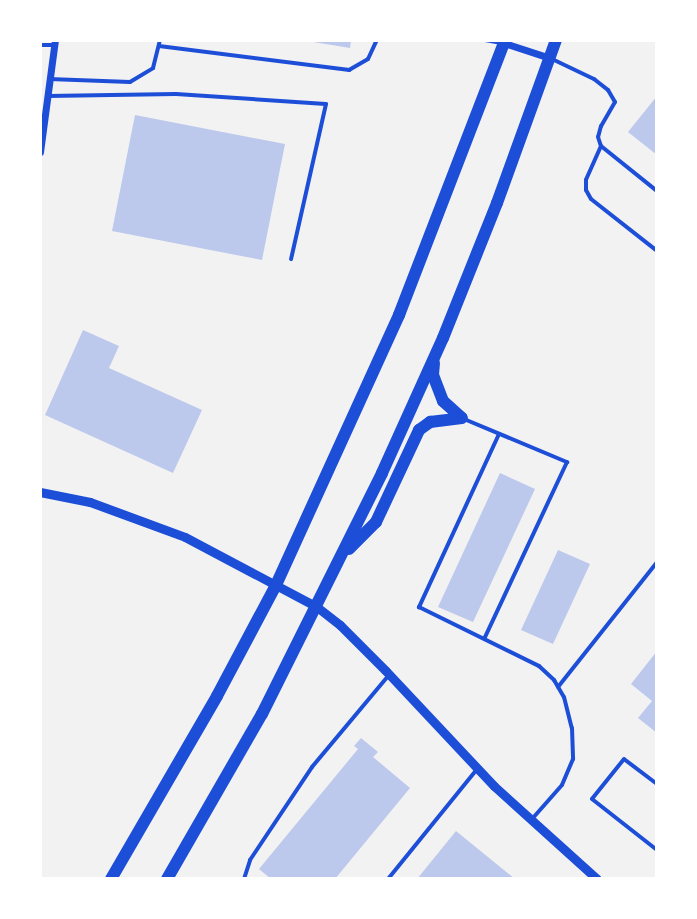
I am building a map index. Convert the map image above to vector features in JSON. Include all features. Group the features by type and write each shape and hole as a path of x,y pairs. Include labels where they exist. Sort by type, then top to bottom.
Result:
{"main road":[{"path":"167,879 262,714 317,607 434,357 497,203 556,40"},
{"path":"111,879 217,696 276,585 399,315 504,42"},
{"path":"434,357 437,387 443,401 462,418"},
{"path":"341,557 376,522 419,430 430,422 462,418"}],"street":[{"path":"504,42 550,58"},
{"path":"40,152 54,43"},
{"path":"40,492 90,502 185,537 317,607 340,625 531,821 597,879"}],"lane":[{"path":"49,79 130,82 153,68 159,43 349,70 368,59 377,40"},
{"path":"485,40 504,42"},
{"path":"40,45 54,43"},
{"path":"550,58 608,90 615,102 601,126 598,137 601,146 657,191"},
{"path":"47,96 176,94 326,104 291,259"},
{"path":"601,146 586,180 586,190 591,199 657,251"},
{"path":"462,418 567,462 484,639"},
{"path":"499,434 419,607 539,666 558,687 572,728 573,759 562,785 531,821"},
{"path":"558,687 657,562"},
{"path":"244,879 250,860 312,767 389,674"},
{"path":"657,784 624,759 592,799 657,850"},
{"path":"388,879 477,768"}],"building":[{"path":"301,40 351,40 350,48"},
{"path":"657,96 657,155 628,132"},
{"path":"135,115 285,144 262,260 112,231"},
{"path":"83,330 119,346 109,368 202,410 173,473 45,415"},
{"path":"500,473 535,489 473,622 438,607"},
{"path":"558,550 590,564 553,644 521,630"},
{"path":"657,651 657,733 638,718 652,701 631,684"},
{"path":"361,738 378,752 373,757 410,788 335,879 271,879 259,869 358,749 354,746"},
{"path":"456,831 515,879 417,879"}]}
